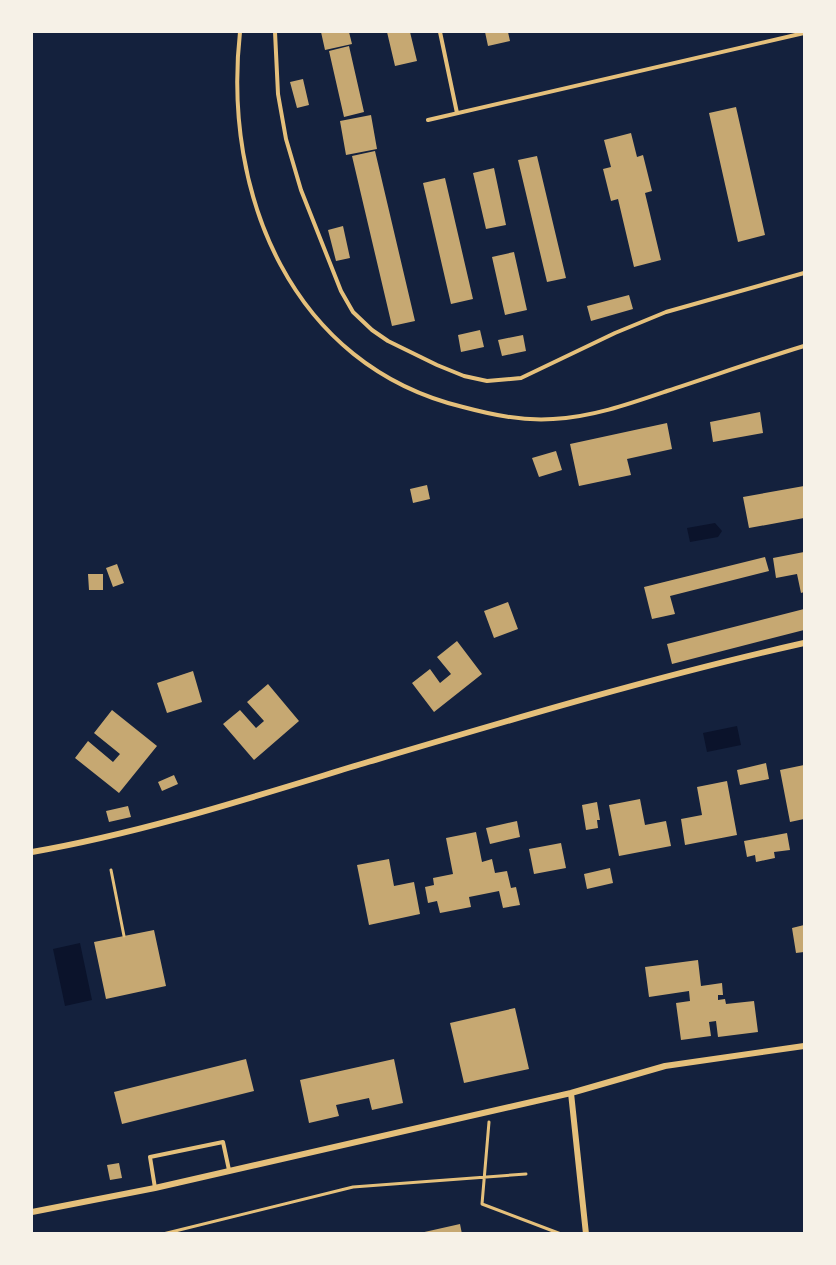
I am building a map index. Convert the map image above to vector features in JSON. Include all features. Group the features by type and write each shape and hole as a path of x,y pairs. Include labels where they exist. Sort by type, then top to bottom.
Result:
{"street":[{"path":"32,852 159,825 591,696 690,669 804,644"},
{"path":"32,1212 156,1188 571,1094 672,1065 804,1046"},
{"path":"571,1094 586,1233"}],"lane":[{"path":"240,32 237,68 240,132 252,192 272,249 297,293 323,326 347,351 379,373 415,391 452,405 509,417 550,420 608,410 804,346"},
{"path":"275,32 278,94 286,139 301,190 340,291 353,312 372,330 387,341 437,365 464,376 487,381 521,378 661,314 804,273"},
{"path":"440,32 457,113"},
{"path":"428,120 804,33"},
{"path":"156,1188 150,1157 223,1143 229,1170"}],"path":[{"path":"111,870 124,936"},
{"path":"490,1111 482,1204 561,1233"},
{"path":"163,1233 353,1187 526,1174"}],"water":[{"path":"715,523 722,531 718,537 690,542 687,528"},
{"path":"737,726 741,745 707,752 703,733"},
{"path":"80,943 92,1000 65,1006 53,949"}],"building":[{"path":"321,32 349,32 352,44 325,50"},
{"path":"387,32 410,32 417,61 395,66"},
{"path":"485,32 508,32 510,41 488,46"},
{"path":"349,46 364,112 344,117 329,51"},
{"path":"303,79 309,105 297,108 290,82"},
{"path":"736,107 765,235 738,242 709,113"},
{"path":"371,115 377,149 346,155 340,121"},
{"path":"631,133 637,157 643,155 652,191 645,193 661,260 634,267 618,199 611,201 603,169 611,167 604,140"},
{"path":"375,151 415,321 392,326 352,156"},
{"path":"537,156 566,278 547,282 518,160"},
{"path":"494,168 506,225 486,229 473,173"},
{"path":"445,178 473,299 451,304 423,183"},
{"path":"343,226 350,258 336,261 328,230"},
{"path":"514,252 527,310 505,315 492,257"},
{"path":"629,295 633,309 591,321 587,306"},
{"path":"480,330 484,347 461,352 458,335"},
{"path":"523,335 526,351 502,356 498,340"},
{"path":"760,412 763,433 713,442 710,422"},
{"path":"667,423 672,449 627,459 631,475 579,486 570,444"},
{"path":"556,451 562,470 539,477 532,458"},
{"path":"427,485 430,499 413,503 410,489"},
{"path":"804,486 804,518 749,528 743,497"},
{"path":"804,552 804,592 801,593 797,574 776,578 773,558"},
{"path":"765,557 769,571 670,596 675,614 652,619 644,587"},
{"path":"117,564 124,583 113,587 106,568"},
{"path":"88,574 103,574 103,590 89,590"},
{"path":"508,602 518,629 494,638 484,611"},
{"path":"804,609 804,630 672,664 667,644"},
{"path":"457,641 482,674 434,712 412,683 430,669 440,683 451,674 437,657"},
{"path":"193,671 202,702 167,713 157,683"},
{"path":"268,684 299,721 254,760 223,724 240,710 256,728 264,721 247,702"},
{"path":"112,710 157,746 119,793 75,758 88,741 113,762 120,754 94,733"},
{"path":"766,763 769,779 740,785 737,770"},
{"path":"804,765 804,819 790,822 780,770"},
{"path":"174,775 178,784 162,791 158,782"},
{"path":"727,781 737,835 685,845 681,819 702,815 697,787"},
{"path":"640,799 645,825 666,821 671,846 619,856 609,805"},
{"path":"597,802 600,820 597,820 598,828 586,830 582,805"},
{"path":"128,806 131,817 109,822 106,811"},
{"path":"517,821 520,837 490,844 486,828"},
{"path":"476,832 482,862 492,859 495,873 507,871 511,888 516,887 520,905 503,908 499,891 469,897 471,907 440,913 437,901 428,903 425,887 434,885 433,878 453,874 446,838"},
{"path":"787,833 790,850 774,852 775,858 756,862 755,855 747,857 744,841"},
{"path":"561,843 566,868 534,874 529,849"},
{"path":"389,859 394,886 414,882 420,914 369,925 357,865"},
{"path":"610,868 613,883 587,889 584,874"},
{"path":"804,925 804,952 796,953 792,928"},
{"path":"154,930 166,986 106,999 94,942"},
{"path":"698,960 701,986 722,983 723,995 718,995 718,1000 725,999 726,1004 754,1001 758,1032 718,1037 716,1021 709,1022 711,1036 681,1040 676,1003 690,1001 689,991 649,997 645,967"},
{"path":"515,1008 529,1069 464,1083 450,1023"},
{"path":"246,1059 254,1091 122,1124 114,1092"},
{"path":"394,1059 403,1103 372,1110 369,1098 336,1105 339,1116 309,1123 300,1080"},
{"path":"119,1163 122,1178 110,1180 107,1165"},
{"path":"460,1224 462,1234 420,1234 420,1233"}]}
